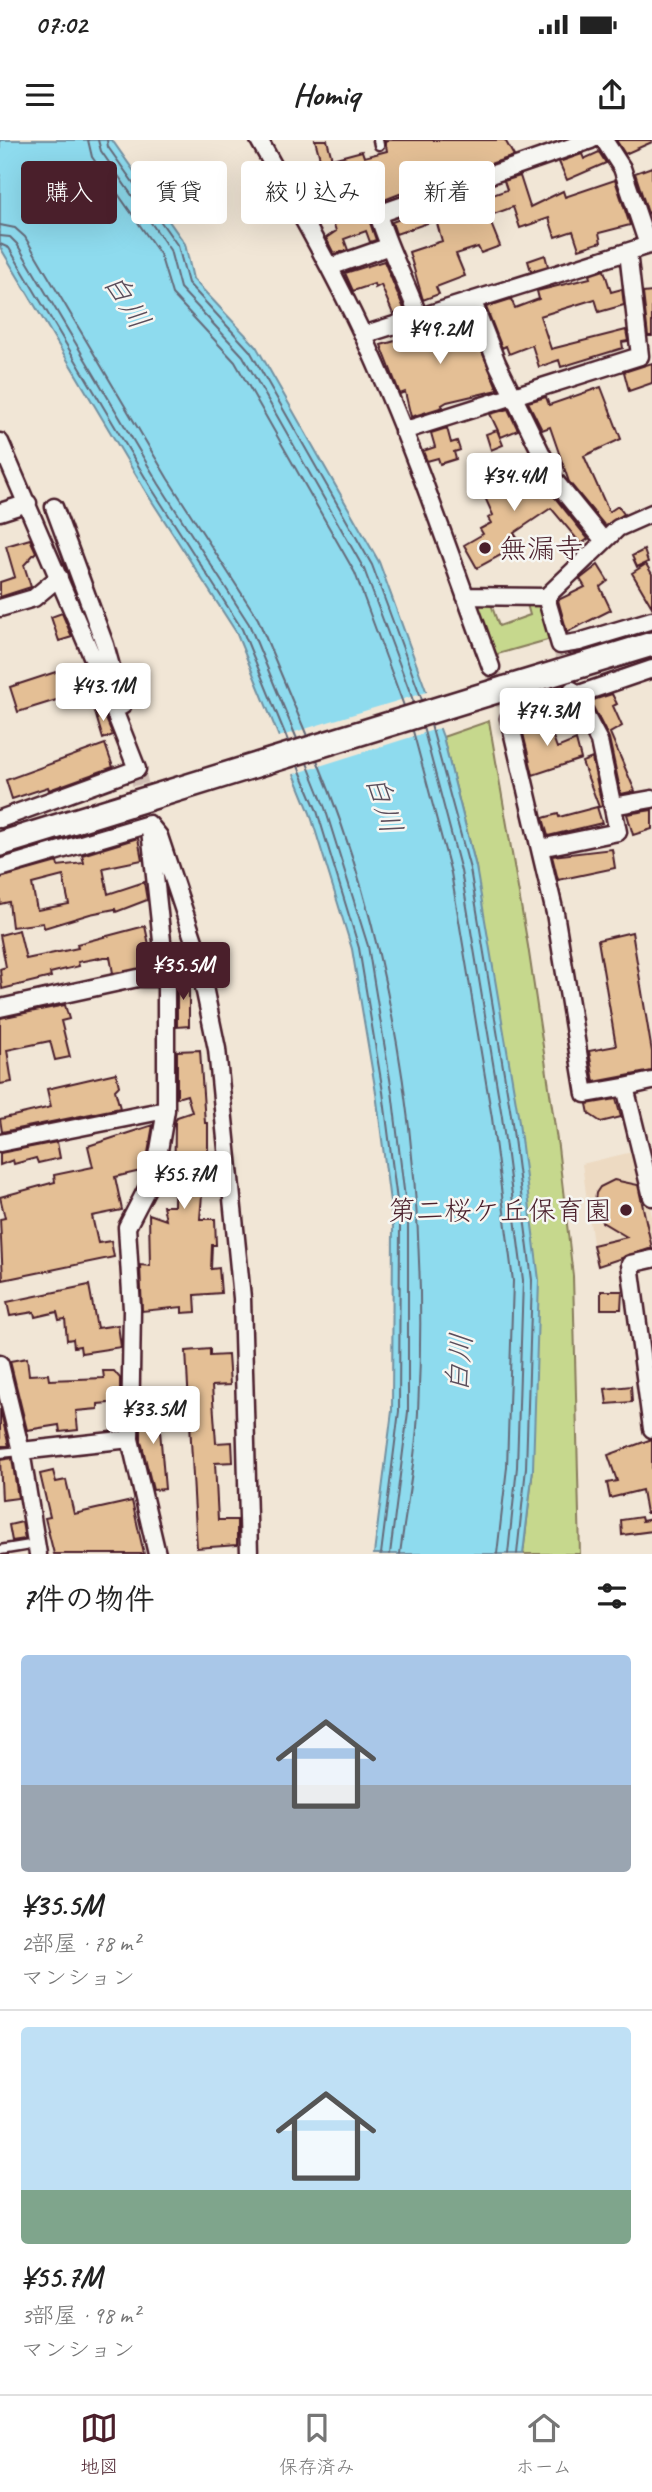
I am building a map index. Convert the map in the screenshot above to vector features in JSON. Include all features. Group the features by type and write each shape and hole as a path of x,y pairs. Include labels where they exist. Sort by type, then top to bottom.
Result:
{"street":[{"path":"259,140 330,267 363,335 403,431 491,667"},
{"path":"420,320 405,276 387,247 378,214 591,140"},
{"path":"363,335 420,320 650,245 622,168 604,140"},
{"path":"330,267 387,247"},
{"path":"403,431 640,356 628,252"},
{"path":"473,302 512,395 555,481 604,541"},
{"path":"0,442 59,576 136,769"},
{"path":"0,512 28,503"},
{"path":"54,507 105,645 136,769"},
{"path":"465,596 546,597 618,528 652,513"},
{"path":"0,608 34,598 59,576"},
{"path":"546,597 560,645 652,620"},
{"path":"0,844 652,644"},
{"path":"652,669 573,692 509,718 555,913 585,1094 652,1081"},
{"path":"540,848 618,832 598,741 573,692"},
{"path":"0,820 136,769"},
{"path":"613,806 652,799"},
{"path":"0,868 149,824"},
{"path":"149,824 166,978 166,1110 155,1173 127,1227 132,1309 130,1439 157,1554"},
{"path":"149,824 159,836 195,944 217,1049 242,1298 249,1554"},
{"path":"0,1008 138,978 166,978"},
{"path":"625,1087 652,1197"},
{"path":"0,1143 166,1110"},
{"path":"652,1259 630,1264 652,1429"},
{"path":"0,1364 21,1451 37,1549"},
{"path":"21,1451 130,1439"}],"lane":[{"path":"0,1453 21,1451"},
{"path":"0,1550 37,1549"}],"shaded area":[{"path":"636,1151 652,1216 652,1255 630,1260 623,1237 593,1244 582,1164"}],"green space":[{"path":"465,596 488,596 499,626 530,615 525,597 546,597 558,637 487,657"},
{"path":"489,721 528,946 558,1147 573,1276 580,1554 523,1554 533,1469 476,867 443,737"}],"water":[{"name":"白川","path":"0,140 112,140 131,167 131,224 171,224 185,244 193,279 256,346 379,562 443,737 476,867 518,1115 539,1280 533,1469 523,1554 374,1554 392,1411 393,1225 376,1093 352,949 310,813 236,632 146,492 0,247"}],"pier":[{"path":"430,691 443,727 291,775 275,738"}],"building":[{"path":"315,140 327,140 332,159 362,151 364,157 387,151 385,140 505,140 514,156 495,162 399,161 399,194 385,200 385,161 321,161"},
{"path":"616,140 652,140 652,142 625,154"},
{"path":"599,152 606,163 567,180 559,162 582,154 584,159"},
{"path":"652,167 652,212 648,213 635,173"},
{"path":"520,176 530,207 563,191 565,197 615,180 630,225 599,233 601,242 579,249 573,231 555,237 549,218 520,228 513,207 495,213 495,194 507,190 504,181"},
{"path":"399,219 399,224 425,224 396,234 392,222"},
{"path":"334,224 370,224 376,240 370,242 366,231 344,239 348,250 334,254 326,238 336,231"},
{"path":"437,224 491,224 500,246 481,253 478,247 456,254 465,276 436,287 439,294 423,300 409,252 442,241"},
{"path":"545,255 548,266 531,271 528,261"},
{"path":"384,261 405,311 393,314 381,285 375,288 374,284 353,291 345,273"},
{"path":"604,270 611,292 622,289 624,305 599,312 595,299 540,316 551,349 626,330 628,341 622,342 623,348 561,367 559,360 539,367 532,345 509,354 506,346 502,348 486,307 511,299 515,308 539,299 537,291 590,278 589,275"},
{"path":"652,292 652,336 648,336 643,293"},
{"path":"466,313 498,390 447,402 443,407 411,417 405,392 400,394 381,345 431,331"},
{"path":"652,363 652,383 629,391 624,372"},
{"path":"601,387 621,439 584,456 609,512 618,506 624,514 605,526 569,482 550,427 542,430 528,402 546,397 549,405"},
{"path":"508,409 518,430 501,437 490,414"},
{"path":"447,428 451,443 457,441 460,450 454,452 456,459 440,464 438,458 427,461 423,451 435,447 431,433"},
{"path":"497,430 503,445 491,450 486,434"},
{"path":"528,462 542,493 548,489 588,539 581,544 551,508 514,533 521,544 477,568 464,545 483,534 480,529 491,523 488,518 493,515 479,484"},
{"path":"30,539 36,552 24,565 31,587 0,597 0,582 15,577 6,546"},
{"path":"644,550 648,562 637,567 632,556"},
{"path":"646,564 652,574 652,607 632,573"},
{"path":"598,565 608,581 600,587 611,610 567,632 558,600 585,587 580,579"},
{"path":"62,613 72,637 59,641 51,617"},
{"path":"74,666 82,692 18,712 10,687"},
{"path":"612,694 617,704 613,706 622,726 610,733 635,791 621,794 609,738 590,701"},
{"path":"101,707 113,735 103,739 94,709"},
{"path":"546,717 557,748 576,740 581,759 533,775 521,725"},
{"path":"105,744 113,767 49,790 48,787 12,799 6,780"},
{"path":"592,758 602,806 599,807 582,762"},
{"path":"597,807 602,823 548,836 543,818 558,814 559,817"},
{"path":"652,810 652,829 633,835 627,814"},
{"path":"138,838 142,860 103,868 108,894 144,882 147,900 116,912 115,909 90,914 44,928 43,923 12,927 9,902 0,904 0,878 57,862 58,866 84,863 82,855","holes":["63,876 69,904 37,910 32,884"]},
{"path":"612,849 615,868 558,880 552,856"},
{"path":"145,926 154,968 113,973 110,957 104,957 78,962 79,966 50,973 51,977 2,989 0,969 6,967 0,935 19,930 26,959 78,948 77,944"},
{"path":"632,932 652,1052 652,1071 594,1082 589,1051 616,1046 598,940"},
{"path":"177,978 189,978 189,1026 177,1027"},
{"path":"65,1005 69,1019 61,1021 70,1057 55,1060 50,1041 7,1050 12,1082 0,1084 0,1018"},
{"path":"200,1050 205,1123 208,1123 208,1171 204,1171 200,1219 215,1219 216,1245 212,1245 211,1269 219,1268 221,1293 195,1295 196,1312 182,1313 182,1307 142,1311 140,1265 150,1266 149,1214 166,1220 163,1206 174,1206 175,1122 177,1117 192,1112 187,1095 177,1098 177,1051"},
{"path":"116,1073 119,1086 115,1090 120,1108 2,1132 0,1119 51,1107 47,1089"},
{"path":"616,1099 621,1117 601,1122 589,1114 587,1104"},
{"path":"153,1125 145,1170 115,1177 122,1210 92,1216 98,1243 111,1241 114,1257 3,1280 0,1219 5,1218 0,1197 55,1182 54,1175 93,1167 88,1146"},
{"path":"57,1142 60,1158 38,1163 36,1158 14,1164 13,1160 0,1165 0,1153"},
{"path":"614,1180 638,1185 652,1248 598,1266 593,1245 627,1237 602,1222 594,1209 596,1193 600,1187"},
{"path":"89,1285 97,1328 118,1325 121,1347 81,1353 80,1346 74,1347 73,1339 67,1340 65,1319 59,1320 57,1312 35,1317 34,1312 10,1316 7,1302"},
{"path":"601,1291 622,1291 621,1309 601,1309"},
{"path":"210,1349 210,1356 228,1355 230,1385 212,1386 216,1443 232,1442 233,1462 215,1463 218,1520 237,1520 237,1545 197,1548 186,1351"},
{"path":"27,1358 29,1375 48,1374 49,1380 104,1378 103,1371 114,1371 120,1378 120,1402 98,1404 98,1409 76,1411 78,1430 60,1432 59,1425 27,1430 10,1361"},
{"path":"631,1386 632,1402 607,1404 605,1389"},
{"path":"158,1407 165,1489 153,1490 141,1441 141,1408"},
{"path":"0,1409 9,1446 0,1446"},
{"path":"652,1439 652,1513 646,1513 642,1490 610,1498 607,1483 617,1481 608,1455"},
{"path":"12,1458 18,1498 2,1500 0,1460"},
{"path":"53,1471 56,1482 66,1480 74,1514 132,1501 144,1554 54,1554 45,1518 50,1517 40,1474"},
{"path":"641,1517 642,1521 652,1519 652,1531 622,1535 621,1520"},
{"path":"22,1522 25,1539 12,1541 9,1525"}],"tunnel":[{"path":"560,645 572,690"},
{"path":"491,667 509,718"},
{"path":"137,769 149,824"}],"place":[{"name":"無漏寺","path":"485,548"},
{"name":"第二桜ケ丘保育園","path":"626,1210"}]}
